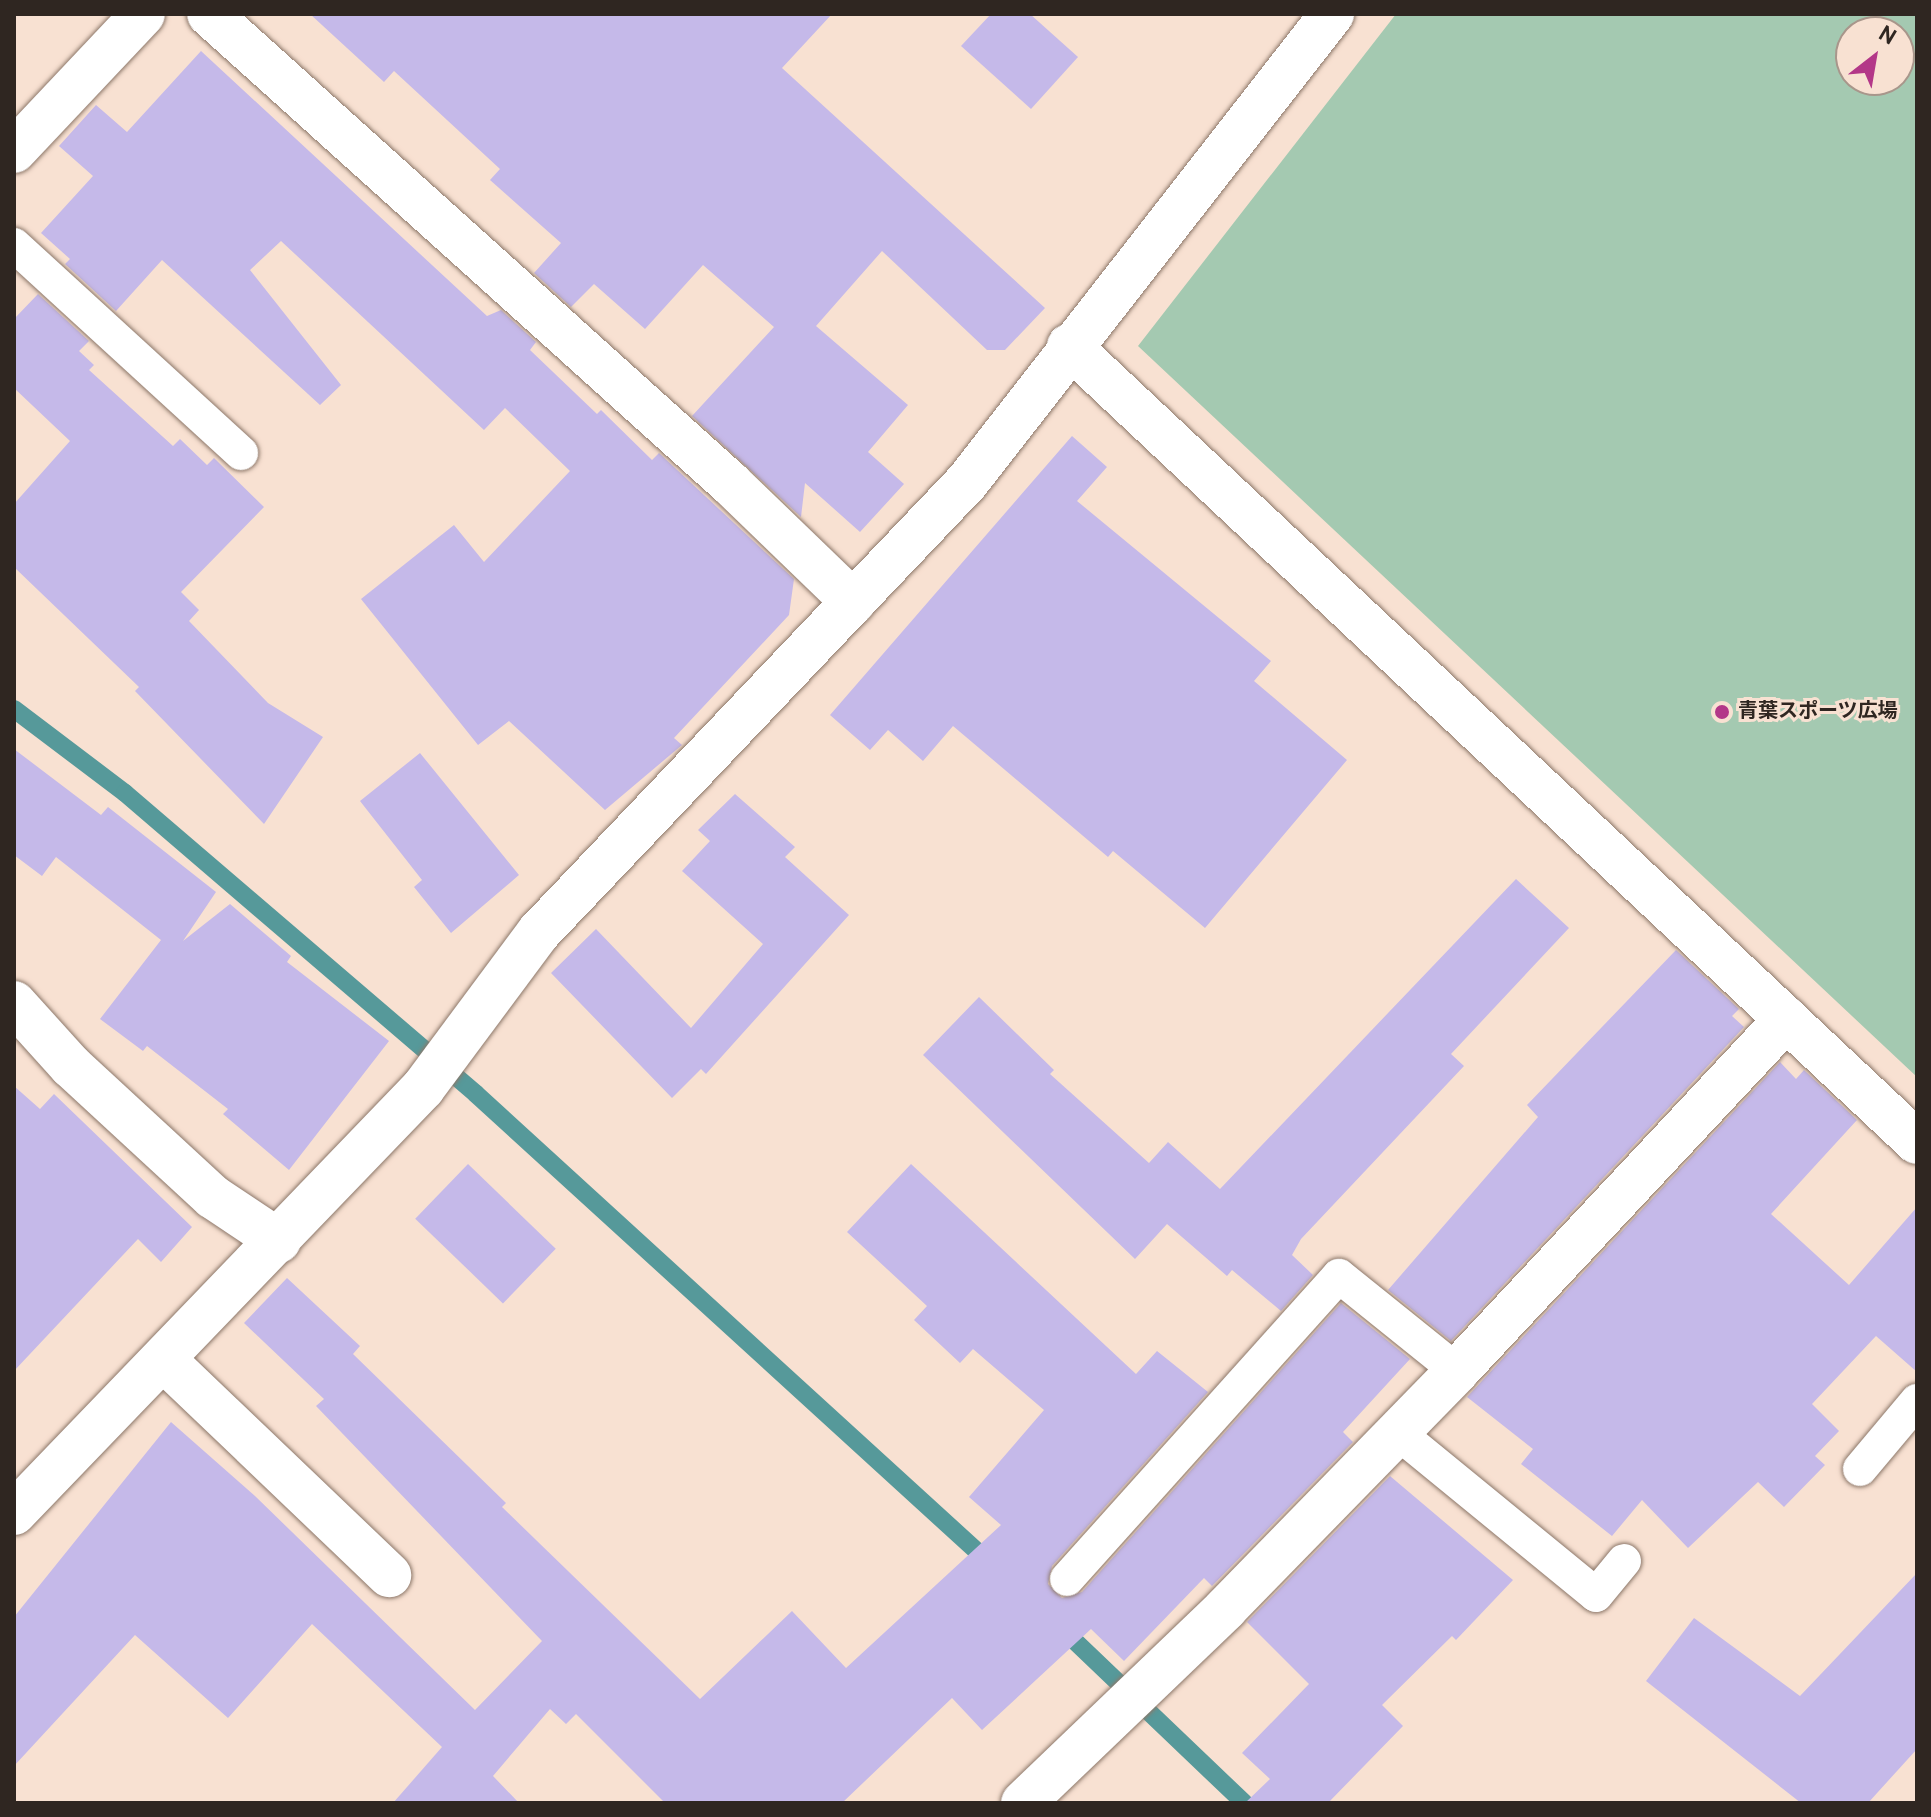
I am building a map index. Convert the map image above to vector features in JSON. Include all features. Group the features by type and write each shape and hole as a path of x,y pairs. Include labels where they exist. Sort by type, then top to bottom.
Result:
{"street":[{"path":"14,151 143,14"},
{"path":"209,14 731,484 853,602"},
{"path":"14,1513 423,1088 539,932 967,482 1069,346 1331,14"},
{"path":"1069,346 1917,1142"},
{"path":"14,1003 71,1066 213,1197 279,1241"},
{"path":"1023,1803 1132,1698 1457,1371 1786,1019"},
{"path":"163,1359 389,1575"}],"lane":[{"path":"14,245 241,453"},
{"path":"1067,1579 1339,1276 1457,1371"},
{"path":"1860,1469 1917,1401"},
{"path":"1397,1432 1596,1595 1624,1561"}],"green space":[{"name":"青葉スポーツ広場","path":"1396,14 1917,14 1917,1077 1138,346"}],"building":[{"path":"310,14 832,14 782,68 1045,308 1005,350 987,350 882,251 816,326 908,405 868,452 904,484 860,532 805,483 801,517 692,416 774,327 703,265 645,329 594,284 571,307 534,273 561,243 490,180 500,169 394,71 384,82"},
{"path":"991,14 1030,14 1078,57 1031,109 961,46"},
{"path":"201,51 487,316 501,310 536,342 530,350 597,414 601,410 652,460 659,453 794,579 789,615 674,738 682,745 605,810 509,721 478,745 361,599 454,525 484,562 570,471 505,408 484,430 281,241 250,270 341,385 320,405 162,260 116,311 65,264 70,259 41,233 93,176 59,146 96,105 127,132"},
{"path":"38,294 89,341 79,351 94,365 89,370 173,446 180,439 207,465 214,458 264,507 181,592 199,610 189,621 268,703 323,737 264,824 135,691 139,687 14,567 14,504 70,441 14,388 14,319"},
{"path":"1072,436 1107,467 1077,501 1271,661 1254,681 1347,760 1205,928 1113,851 1108,857 953,726 923,761 888,730 870,750 830,715"},
{"path":"14,749 101,815 108,807 216,892 183,941 230,904 291,956 287,962 389,1041 289,1170 223,1114 228,1109 147,1046 143,1051 100,1019 161,940 56,857 42,876 14,855"},
{"path":"420,753 519,875 451,933 414,887 422,880 360,801"},
{"path":"735,794 795,847 785,857 849,915 706,1074 701,1069 672,1098 551,973 596,929 691,1028 763,944 682,871 710,841 698,830"},
{"path":"1516,879 1569,928 1451,1054 1464,1066 1301,1239 1292,1255 1313,1275 1281,1311 1232,1270 1227,1276 1167,1224 1135,1259 923,1055 979,997 1054,1070 1050,1074 1149,1163 1168,1142 1220,1189"},
{"path":"1676,950 1739,1009 1732,1016 1744,1027 1451,1341 1388,1290 1538,1117 1527,1105"},
{"path":"1780,1062 1796,1079 1804,1070 1857,1120 1771,1214 1849,1285 1917,1207 1917,1372 1876,1336 1812,1404 1839,1431 1815,1456 1825,1465 1784,1507 1758,1482 1688,1548 1642,1500 1612,1536 1521,1464 1533,1449 1467,1397"},
{"path":"14,1086 40,1109 54,1094 192,1227 161,1262 138,1239 14,1371"},
{"path":"468,1164 556,1249 503,1303 415,1219"},
{"path":"911,1164 1136,1374 1157,1351 1208,1392 1052,1566 1048,1584 1062,1598 1082,1592 1341,1303 1410,1359 1343,1432 1353,1442 1212,1586 1204,1578 1124,1661 1091,1629 982,1730 952,1698 842,1803 665,1803 576,1714 566,1724 550,1709 493,1776 519,1803 393,1803 442,1747 312,1624 228,1718 135,1635 14,1766 14,1617 171,1422 255,1496 475,1710 542,1641 316,1406 324,1399 244,1323 287,1278 360,1346 353,1354 506,1503 502,1507 700,1699 792,1611 846,1668 1001,1525 969,1497 1044,1410 973,1349 960,1363 914,1320 927,1306 847,1232"},
{"path":"1390,1476 1513,1580 1456,1640 1452,1636 1382,1705 1403,1726 1328,1803 1245,1803 1270,1779 1242,1753 1309,1684 1247,1622"},
{"path":"1917,1573 1917,1749 1868,1803 1801,1803 1646,1681 1694,1618 1800,1696"}],"waterway":[{"path":"14,709 125,793 476,1094 993,1566"},
{"path":"1059,1626 1244,1803"}],"place":[{"name":"青葉スポーツ広場","path":"1722,712"}]}
